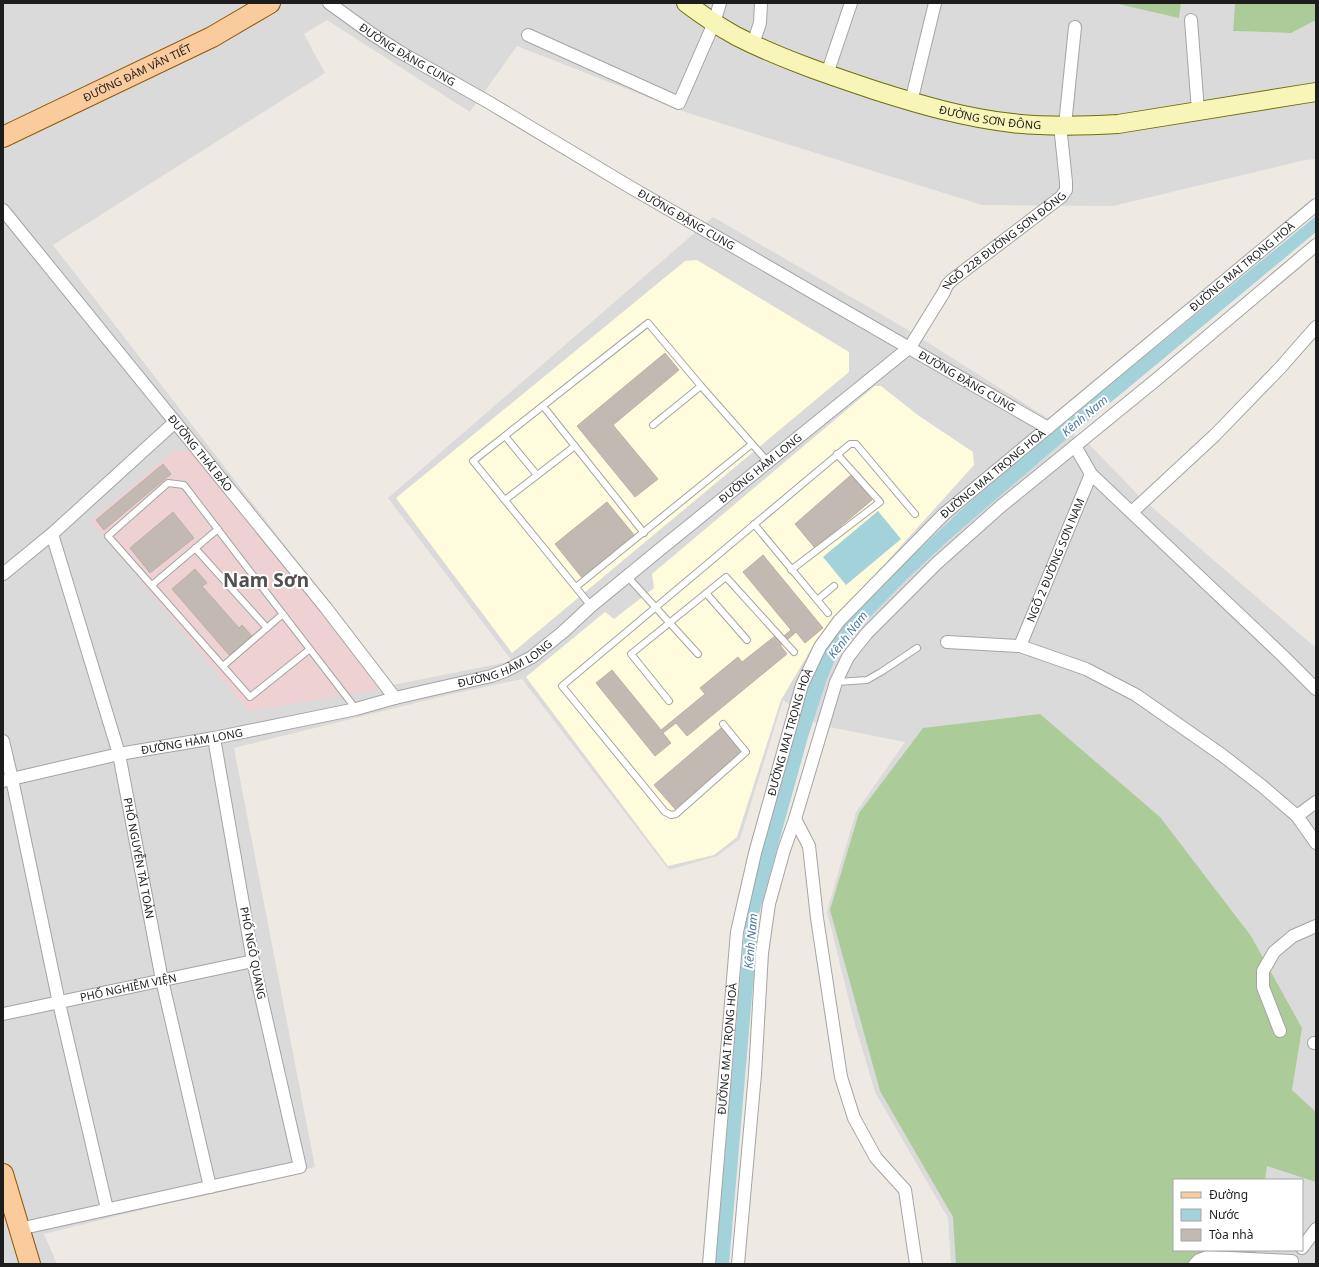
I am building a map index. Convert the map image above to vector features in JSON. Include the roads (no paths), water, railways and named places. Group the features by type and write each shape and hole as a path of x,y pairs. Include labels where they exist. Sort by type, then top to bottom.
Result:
{"main road":[{"name":"ĐƯỜNG ĐÀM VĂN TIẾT","path":"3,137 212,37 270,3"},
{"name":"ĐƯỜNG SƠN ĐÔNG","path":"686,3 714,23 753,44 827,74 911,102 992,120 1034,125 1088,126 1118,124 1316,92"},
{"path":"3,1174 30,1264"}],"street":[{"name":"ĐƯỜNG ĐẶNG CUNG","path":"329,3 400,52 490,103 630,187 910,347 1048,428"},
{"path":"528,35 679,103 714,23 720,3"},
{"path":"753,44 760,23 761,3"},
{"path":"827,74 851,3"},
{"path":"911,102 935,3"},
{"path":"1191,20 1198,111"},
{"path":"1063,125 1075,27"},
{"name":"NGÕ 228 ĐƯỜNG SƠN ĐÔNG","path":"910,347 947,285 1061,197 1066,190 1063,125"},
{"name":"ĐƯỜNG MAI TRỌNG HOÀ","path":"709,1264 737,932 755,853 804,679 820,647 838,621 944,514 1316,205"},
{"name":"ĐƯỜNG THÁI BẢO","path":"3,210 326,608 395,698"},
{"path":"738,1264 753,1097 765,926 774,886 796,818 836,682 848,657 859,643 937,563 1000,506 1157,379 1316,245"},
{"path":"1132,512 1215,435 1280,368 1316,327"},
{"name":"ĐƯỜNG HÀM LONG","path":"8,780 119,754 214,738 356,709 395,698 491,676 505,671 532,657 627,576 910,347"},
{"path":"3,574 52,534 175,422"},
{"path":"1075,446 1091,474 1284,656 1316,689"},
{"name":"NGÕ 2 ĐƯỜNG SƠN NAM","path":"1020,646 1091,474"},
{"name":"PHỐ NGUYỄN TÀI TOÀN","path":"52,534 119,754 162,980 210,1187"},
{"path":"947,642 1020,646 1086,669 1136,695 1222,754 1297,816 1316,843"},
{"name":"PHỐ NGÔ QUANG","path":"210,1187 300,1167 253,961 214,738"},
{"path":"3,741 8,780 107,1209"},
{"path":"1297,816 1316,802"},
{"path":"796,818 810,846 817,918 841,1076 854,1118 876,1158 905,1190 916,1264"},
{"path":"1280,1031 1262,986 1263,971 1274,952 1293,936 1316,926"},
{"name":"PHỐ NGHIÊM VIỆN","path":"3,1014 253,961"},
{"path":"19,1229 210,1187"},
{"path":"1303,1246 1316,1229"},
{"path":"1195,1264 1199,1260 1207,1257 1292,1263 1300,1251"}],"lane":[{"path":"591,606 473,461 648,323 768,462"},
{"path":"653,425 701,386"},
{"path":"543,406 644,533"},
{"path":"505,436 537,475"},
{"path":"576,587 752,444"},
{"path":"723,724 746,752 676,814 671,815 665,812 562,686 850,444 856,444 915,514"},
{"path":"505,500 575,446"},
{"path":"791,570 880,502 838,454"},
{"path":"310,649 250,697 108,536 168,483 184,485 218,529 283,614 310,649 356,709"},
{"path":"754,524 828,613"},
{"path":"152,585 218,529"},
{"path":"195,548 267,628"},
{"path":"627,576 698,654"},
{"path":"669,700 631,654 726,577 794,652"},
{"path":"817,600 834,586"},
{"path":"706,593 747,640"},
{"path":"223,666 283,614"},
{"path":"836,682 867,680 917,648"}],"water":[{"name":"Kênh Nam","path":"1316,216 1316,232 1051,452 950,539 906,580 868,619 843,648 834,662 808,737 759,914 729,1264 715,1264 746,913 757,866 808,685 822,656 841,628 898,569 971,501 1096,396"},
{"path":"878,511 901,539 846,585 823,557"}],"district":[{"name":"Nam Sơn","path":"266,580"}]}
